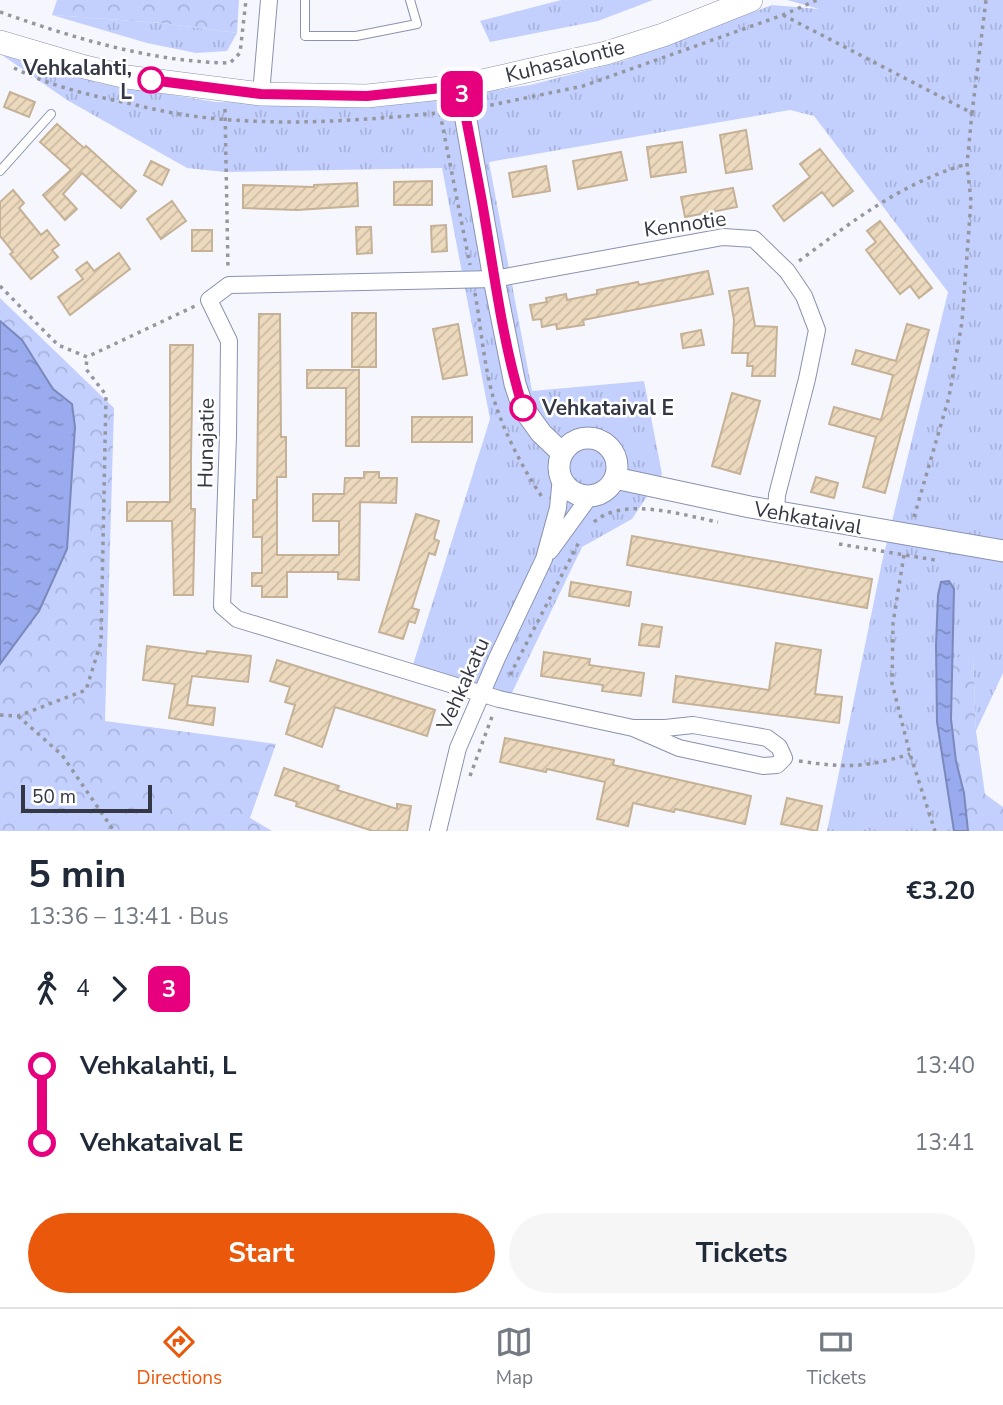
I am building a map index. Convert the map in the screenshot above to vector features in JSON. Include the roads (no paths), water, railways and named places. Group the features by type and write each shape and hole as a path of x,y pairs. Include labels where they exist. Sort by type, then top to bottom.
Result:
{"main road":[{"name":"Kuhasalontie","path":"0,42 127,78 261,94 367,96 460,86 606,53 663,35 751,0"}],"street":[{"path":"261,94 269,0"},
{"path":"460,86 515,384 523,408 541,433 562,453"},
{"name":"Kennotie","path":"494,279 723,237 754,239 787,271 803,296 817,330 776,512"},
{"name":"Hunajatie","path":"481,693 237,619 222,606 229,341 209,300 229,285 494,279"},
{"path":"579,439 601,441 610,447 615,457 615,478 601,493 590,496 578,494 568,488 561,477 559,465 562,453 569,444 579,439"},
{"name":"Vehkakatu","path":"438,831 458,748 544,559 558,508 561,477"},
{"name":"Vehkataival","path":"615,478 646,487 776,512 1003,551"},
{"name":"Vehkakatu","path":"544,559 590,496"},
{"path":"481,693 633,729 679,748 763,766 776,765 784,758 779,747 767,738 692,725 665,729 633,729"}],"lane":[{"path":"305,0 305,36 356,36 417,24 410,0"},
{"path":"0,172 51,114"}],"water":[{"path":"0,321 22,340 53,389 72,404 75,427 67,549 39,611 0,664"},
{"path":"949,581 954,589 951,719 968,831 954,831 937,722 938,595 941,582"}],"place":[{"name":"Vehkalahti, L","path":"151,80"},
{"name":"Vehkataival E","path":"523,408"}]}
